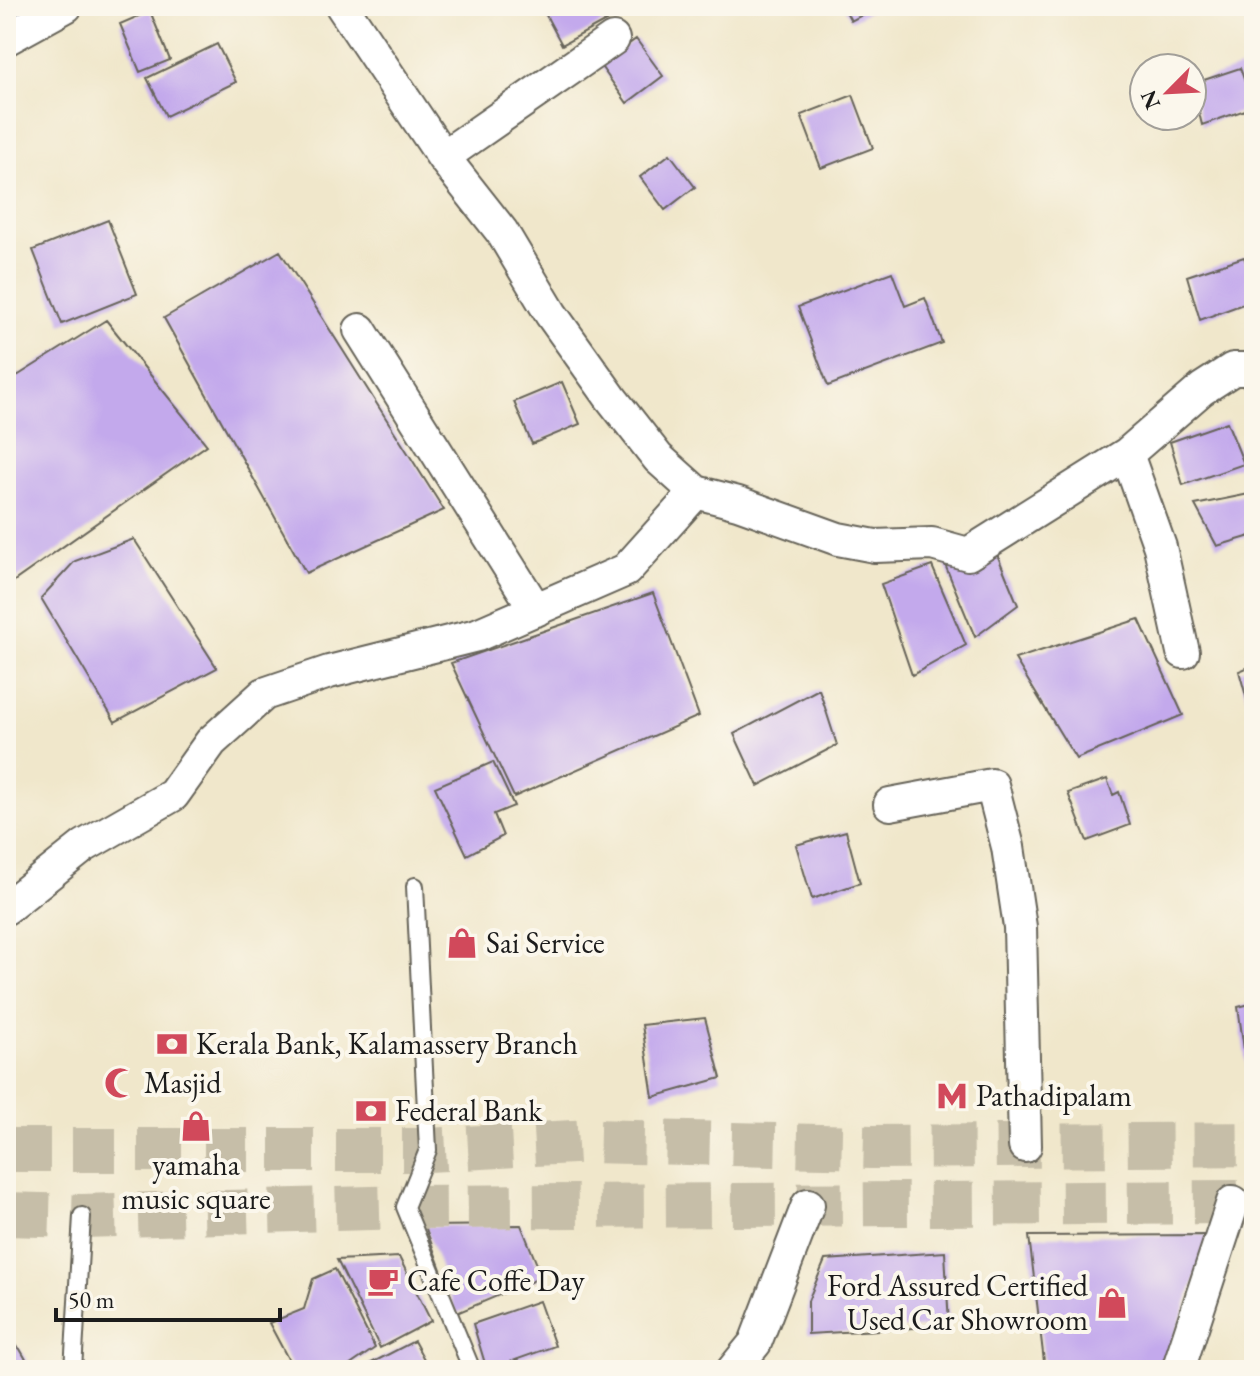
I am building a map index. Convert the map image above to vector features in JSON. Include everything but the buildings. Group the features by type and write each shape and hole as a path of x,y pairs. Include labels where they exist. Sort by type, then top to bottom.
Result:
{"street":[{"path":"6,39 66,6"},
{"path":"342,6 443,157 502,232 551,314 611,398 658,458 696,492 738,503 838,539 875,546 932,544 968,554 1127,454 1202,389 1233,369 1254,369"},
{"path":"443,157 613,39"},
{"path":"360,330 536,610"},
{"path":"1127,454 1160,547 1183,652"},
{"path":"6,908 84,846 173,795 211,742 264,694 329,672 477,635 626,570 696,492"},
{"path":"890,804 992,785 1008,847 1020,927 1025,1146"},
{"path":"1178,1370 1233,1202"},
{"path":"733,1370 755,1343 808,1205"}],"lane":[{"path":"415,886 428,1150 405,1207 472,1370"},
{"path":"73,1370 82,1216"}],"tunnel":[{"path":"6,1150 428,1150 591,1141 871,1147 1254,1144"},
{"path":"6,1214 82,1216 405,1207 1254,1202"}],"place":[{"name":"Sai Service","path":"462,943"},
{"name":"Kerala Bank, Kalamassery Branch","path":"172,1044"},
{"name":"Masjid","path":"120,1083"},
{"name":"Pathadipalam","path":"952,1096"},
{"name":"Federal Bank","path":"371,1111"},
{"name":"yamaha music square","path":"196,1126"},
{"name":"Cafe Coffe Day","path":"383,1281"},
{"name":"Ford Assured Certified Used Car Showroom","path":"1112,1303"}]}
